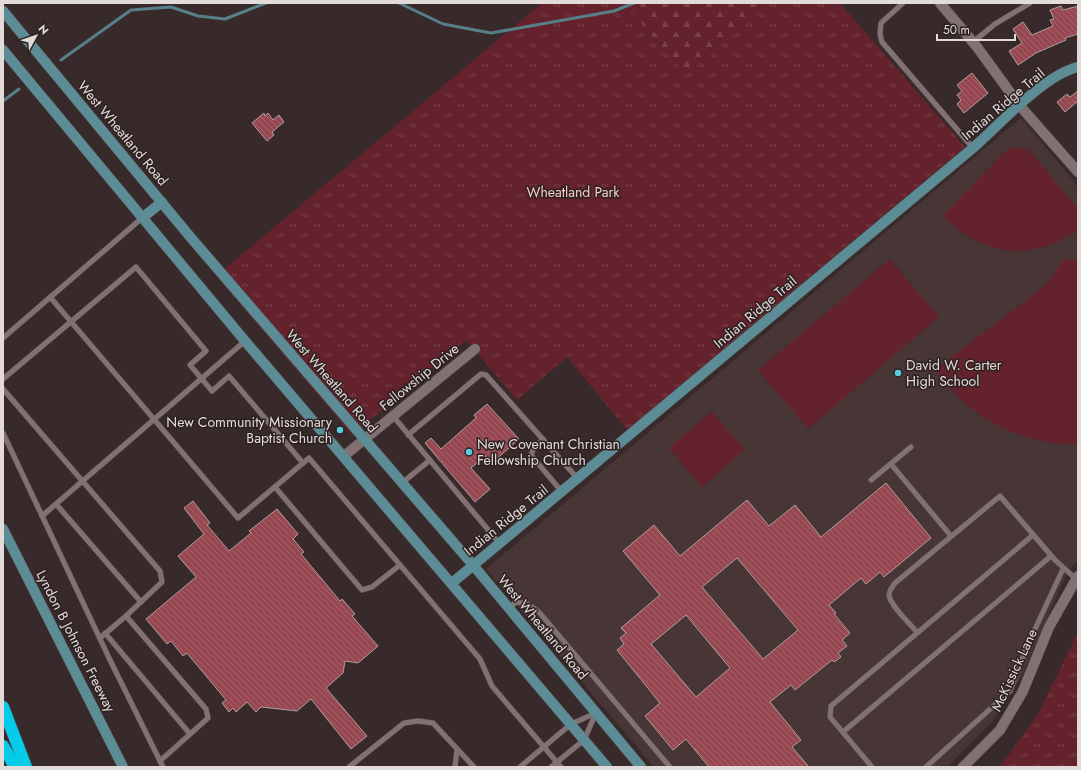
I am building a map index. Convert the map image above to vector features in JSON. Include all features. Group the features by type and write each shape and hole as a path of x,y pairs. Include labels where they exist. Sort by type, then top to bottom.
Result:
{"highway":[{"path":"3,708 26,767"},
{"path":"3,746 15,767"}],"main road":[{"name":"West Wheatland Road","path":"3,11 162,202 509,608 641,767"},
{"path":"3,50 245,341 607,767"},
{"name":"Indian Ridge Trail","path":"452,583 973,148 1020,106 1053,79 1078,67"},
{"path":"142,218 162,202"},
{"name":"Lyndon B Johnson Freeway","path":"3,529 123,767"}],"street":[{"path":"940,3 972,42 1020,106 1078,172"},
{"name":"Fellowship Drive","path":"344,456 475,349"},
{"name":"McKissick Lane","path":"963,767 1000,730 1022,691 1049,627 1077,577"}],"lane":[{"path":"903,3 881,23 880,34 882,42 973,148"},
{"path":"972,42 995,24 1030,3"},
{"path":"3,338 142,218"},
{"path":"3,379 136,267 206,351 190,365 212,391 229,376 303,463"},
{"path":"50,297 238,518 309,458 480,659 492,686 560,767"},
{"path":"42,516 245,341"},
{"path":"408,434 481,374 486,375 578,479"},
{"path":"3,388 81,481 160,571 162,582 100,638"},
{"path":"393,416 500,544"},
{"path":"3,433 163,767"},
{"path":"543,439 533,450 531,455 562,492"},
{"path":"872,480 911,447"},
{"path":"402,483 430,460"},
{"path":"891,464 951,536"},
{"path":"275,487 362,590 372,587 400,565"},
{"path":"917,632 892,602 889,594 894,583 1000,496 1051,556 1063,568 1077,577"},
{"path":"56,504 141,602"},
{"path":"872,767 830,718 831,706 1033,535"},
{"path":"843,732 1051,556"},
{"path":"926,767 1010,691 1028,644 1063,568"},
{"path":"509,608 516,602 528,604 539,612 670,767"},
{"path":"126,616 206,709 208,718 160,761"},
{"path":"105,633 190,734"},
{"path":"520,767 571,724 596,713"},
{"path":"551,767 584,740 596,713"},
{"path":"349,767 404,723 418,721 433,723 474,767"},
{"path":"455,767 457,750"}],"shaded area":[{"name":"David W. Carter High School","path":"1021,118 1078,186 1078,560 1067,573 1022,676 992,722 947,767 654,767 486,569"}],"green space":[{"name":"Wheatland Park","path":"542,3 624,3 686,75 771,3 840,3 965,147 627,430 567,357 517,400 466,340 352,435 216,276"},
{"path":"622,3 773,3 686,76"},
{"path":"1009,148 1028,149 1078,209 1078,230 1061,240 1043,247 1025,250 1008,250 990,247 974,240 958,229 943,215"},
{"path":"890,259 939,317 808,429 758,370"},
{"path":"1064,259 1078,261 1078,444 1057,443 1036,439 997,425 963,402 948,387 935,370 1047,284"},
{"path":"712,411 745,450 702,487 669,448"},
{"path":"1078,632 1078,767 1000,767 1038,714"}],"building":[{"path":"1061,6 1063,10 1078,6 1078,34 1065,38 1066,40 1036,53 1018,65 1009,51 1022,43 1013,29 1023,22 1032,35 1053,26 1050,20 1054,19 1050,10"},
{"path":"972,73 988,93 964,113 957,104 961,100 957,95 962,91 957,85"},
{"path":"1078,91 1078,101 1065,112 1057,102 1067,94 1070,97"},
{"path":"264,113 265,116 268,113 273,120 279,115 284,122 272,132 274,135 267,141 252,123"},
{"name":"New Covenant Christian Fellowship Church","path":"487,404 519,439 492,463 485,456 471,468 490,489 475,502 425,443 431,438 441,449 476,418 474,415"},
{"path":"886,483 931,538 884,577 880,572 866,584 861,578 829,605 836,613 834,614 850,633 842,640 847,646 838,653 841,657 834,662 832,660 795,690 791,685 770,702 801,740 792,747 809,767 709,767 686,739 673,750 645,716 660,703 617,650 624,644 620,638 626,633 621,628 660,595 623,551 654,525 680,556 747,500 769,526 795,505 821,537","holes":["737,558 798,630 763,659 702,587","686,615 730,668 696,697 651,644"]},
{"path":"193,501 210,523 207,525 229,551 251,533 249,531 277,509 298,534 293,539 304,552 301,554 340,601 342,599 355,614 352,616 378,646 358,663 345,661 343,673 326,688 367,736 351,749 311,699 297,711 261,707 256,712 247,702 236,712 233,708 229,712 222,703 226,700 187,653 183,656 171,641 167,644 146,619 196,577 178,556 204,534 184,508"}],"waterway":[{"path":"61,60 131,10 171,7 198,16 225,19 266,3"},
{"path":"399,3 443,24 491,33 614,11 634,3"},
{"path":"3,101 19,89"}],"place":[{"name":"David W. Carter High School","path":"898,373"},
{"name":"New Community Missionary Baptist Church","path":"340,430"},
{"name":"New Covenant Christian Fellowship Church","path":"469,452"}]}
